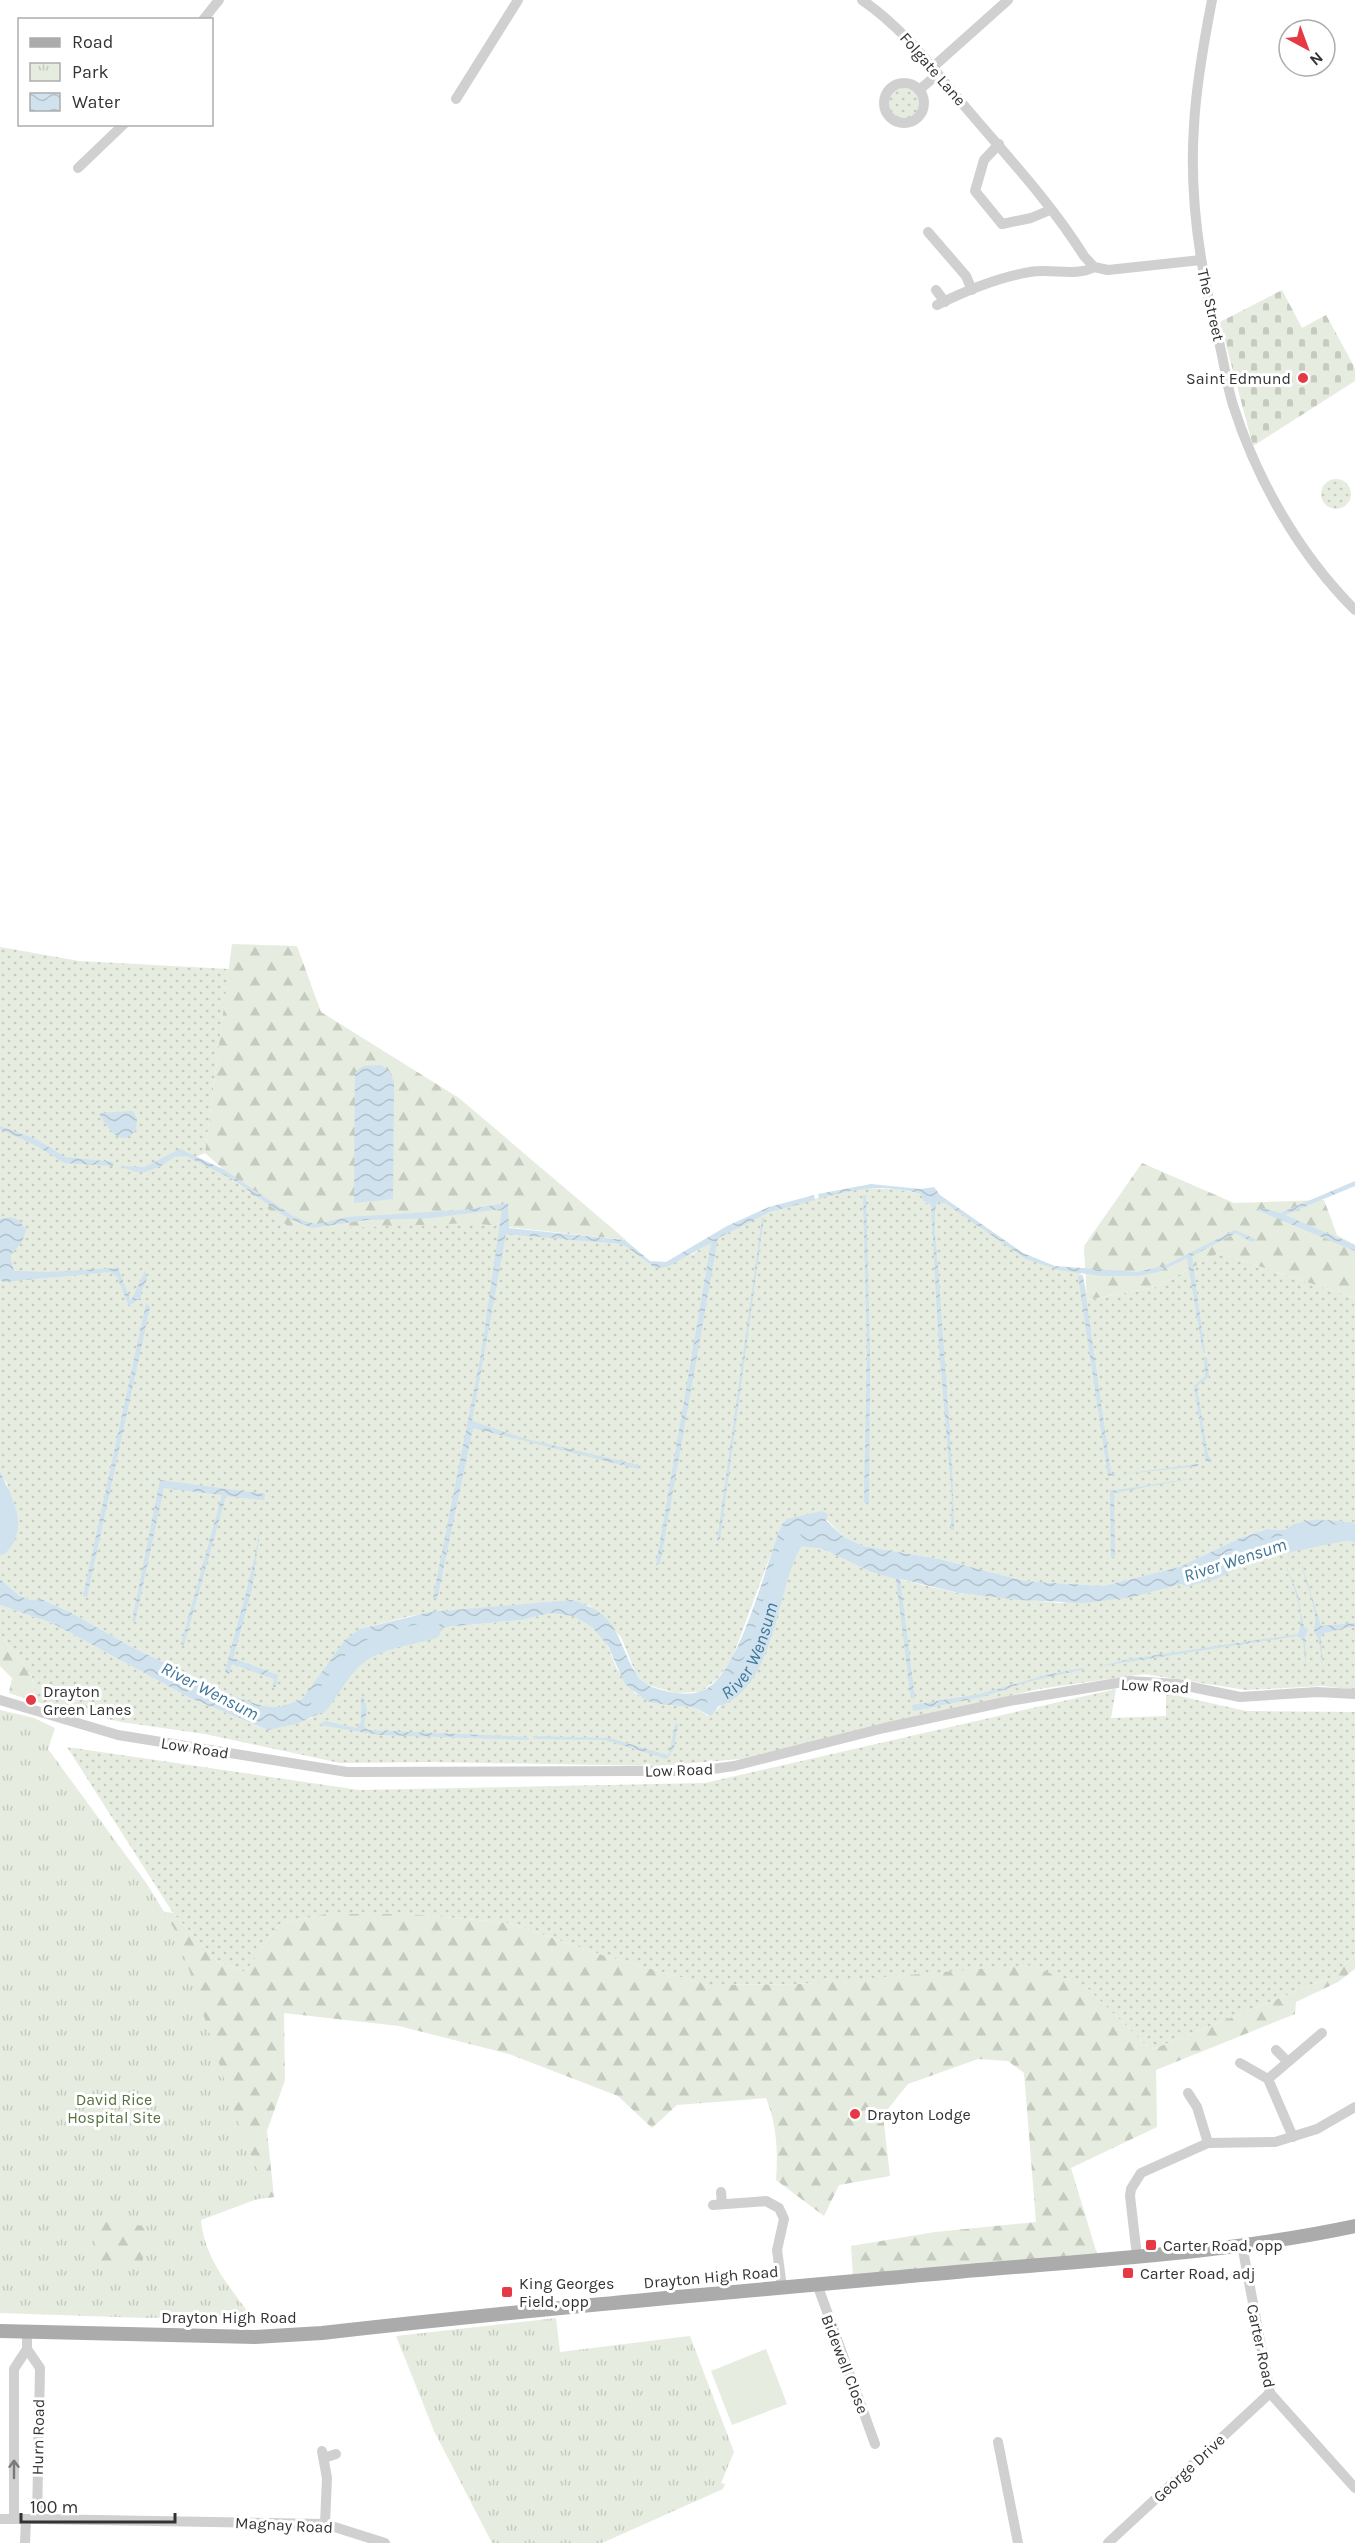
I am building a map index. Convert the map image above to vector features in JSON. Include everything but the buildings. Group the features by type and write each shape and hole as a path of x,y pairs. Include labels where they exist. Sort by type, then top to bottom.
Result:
{"main road":[{"name":"Drayton High Road","path":"0,2331 255,2337 288,2335 782,2287 1137,2256 1242,2245 1354,2229"}],"street":[{"path":"205,18 219,0"},
{"path":"456,99 518,0"},
{"name":"Folgate Lane","path":"862,0 901,32 999,144 1094,267"},
{"path":"919,90 935,71 1008,0"},
{"name":"The Street","path":"1212,0 1194,125 1194,197 1201,260 1233,403 1251,456 1309,559 1355,610"},
{"path":"78,168 122,126"},
{"path":"999,144 984,160 975,191 1002,224 1031,218 1050,210"},
{"path":"928,232 966,276 972,290"},
{"path":"936,290 941,304 972,290 1029,272 1084,271 1094,267 1108,270 1201,260"},
{"name":"Low Road","path":"0,1700 117,1735 347,1772 699,1771 734,1767 884,1728 1009,1701 1129,1681 1177,1684 1240,1696 1317,1692 1355,1694"},
{"path":"1268,2079 1322,2032"},
{"path":"1276,2050 1287,2061"},
{"path":"1240,2063 1268,2079 1293,2137"},
{"path":"1188,2093 1197,2107 1208,2143"},
{"path":"1137,2256 1130,2196 1134,2183 1141,2173 1208,2143 1275,2142 1293,2137 1317,2128 1355,2107"},
{"path":"721,2192 717,2205 766,2201 779,2208 784,2219 777,2250 782,2287"},
{"name":"Carter Road","path":"1242,2245 1270,2393 1355,2488"},
{"name":"Bidewell Close","path":"817,2284 875,2444"},
{"name":"Hurn Road","path":"14,2519 14,2369 27,2349 27,2333"},
{"name":"Hurn Road","path":"25,2543 31,2519 40,2368 27,2349"},
{"name":"George Drive","path":"1108,2543 1270,2393"},
{"path":"998,2442 1018,2543"},
{"path":"325,2524 327,2478 323,2454 336,2454"},
{"path":"0,2519 31,2519"},
{"name":"Magnay Road","path":"31,2519 325,2524 385,2543"}],"green space":[{"path":"904,87 915,92 920,103 915,114 904,119 893,114 888,103 893,92"},
{"path":"1282,290 1302,328 1326,315 1355,368 1355,381 1253,446 1220,322"},
{"path":"1336,479 1347,483 1351,494 1347,505 1336,509 1325,505 1321,494 1325,483"},
{"path":"232,944 297,946 321,1012 459,1098 626,1240 471,1223 292,1230 205,1153"},
{"path":"0,947 79,961 229,969 205,1153 193,1158 232,1179 272,1209 502,1208 499,1232 620,1244 627,1246 655,1268 693,1254 723,1234 770,1212 849,1189 895,1189 922,1194 923,1201 931,1205 941,1201 958,1210 1023,1255 1040,1263 1058,1269 1078,1271 1083,1276 1088,1300 1156,1287 1219,1253 1355,1298 1355,1526 1340,1521 1297,1523 1284,1530 1267,1529 1240,1538 1179,1567 1103,1586 1025,1581 940,1559 863,1546 844,1537 826,1519 782,1524 732,1659 717,1679 701,1692 675,1693 645,1684 636,1674 621,1637 589,1605 454,1610 410,1616 360,1629 302,1699 280,1707 263,1706 230,1695 132,1647 70,1612 41,1599 31,1600 20,1596 0,1579 0,1545 9,1526 10,1502 7,1484 0,1471"},
{"path":"1142,1163 1234,1203 1324,1200 1337,1235 1355,1245 1355,1298 1219,1253 1156,1287 1087,1300 1084,1246"},
{"path":"1325,1535 1355,1542 1355,1690 1323,1686 1246,1690 1144,1674 1039,1689 741,1759 656,1766 433,1762 340,1763 205,1734 121,1722 36,1702 32,1677 0,1634 0,1605 54,1624 190,1698 268,1730 312,1718 327,1701 343,1664 359,1647 447,1627 522,1620 550,1613 573,1616 593,1628 605,1640 617,1669 635,1693 652,1703 696,1708 708,1716 732,1691 752,1650 780,1569 789,1554 800,1546 823,1549 871,1572 931,1587 959,1593 1059,1603 1140,1595 1189,1582 1251,1551 1282,1547"},
{"path":"0,1634 32,1677 36,1702 9,1693 12,1678 0,1666"},
{"path":"1116,1689 1111,1718 1166,1716 1166,1693 1246,1711 1355,1712 1355,1955 1332,1977 1151,2050 1085,1986 909,1976 801,1984 708,1985 602,1955 509,1923 411,1914 325,1914 280,1924 245,1972 217,1961 173,1913 67,1747 359,1790 705,1783"},
{"name":"David Rice Hospital Site","path":"0,1710 34,1718 55,1728 48,1749 147,1884 178,1935 242,2135 268,2195 201,2220 203,2234 212,2259 251,2316 146,2318 0,2313","holes":["97,2221 146,2226 142,2268 92,2266"]},
{"path":"0,1886 173,1913 217,1961 245,1972 280,1924 325,1914 411,1914 509,1923 602,1955 708,1985 801,1984 1028,1965 1085,1986 1151,2050 1332,1977 1355,1955 1355,1969 1338,1982 1296,2002 1295,2014 1156,2070 1157,2127 1071,2168 1097,2254 853,2276 851,2246 935,2232 1036,2222 1024,2073 1008,2061 978,2059 908,2084 883,2115 890,2176 839,2185 824,2216 776,2180 776,2138 766,2098 677,2105 652,2128 618,2096 509,2054 399,2026 284,2013 285,2080 267,2131 274,2197 183,2211 222,2312 0,2308"},
{"path":"556,2318 560,2352 690,2336 734,2452 721,2483 725,2484 723,2489 602,2543 492,2543 434,2431 396,2336"},
{"path":"766,2349 787,2404 732,2425 711,2371"}],"water":[{"path":"381,1065 390,1072 394,1082 393,1199 354,1203 355,1073 363,1066"},
{"path":"133,1111 137,1119 136,1130 125,1138 119,1137 110,1130 99,1113"},
{"path":"0,1126 38,1140 65,1157 113,1162 113,1166 64,1163 37,1146 0,1129"},
{"path":"180,1149 223,1169 293,1216 308,1222 317,1224 347,1217 462,1210 508,1203 509,1228 625,1240 650,1261 666,1262 727,1226 769,1207 814,1195 815,1200 770,1212 718,1238 660,1564 656,1565 711,1243 667,1267 655,1268 620,1244 506,1234 472,1421 526,1439 639,1465 638,1469 473,1428 437,1599 433,1598 481,1354 502,1209 431,1218 367,1220 312,1228 286,1217 232,1179 186,1156 174,1157 161,1166 145,1172 136,1172 119,1166 145,1167"},
{"path":"1355,1181 1355,1186 1285,1215 1355,1245 1355,1251 1257,1210 1263,1208 1280,1213"},
{"path":"871,1184 921,1189 934,1187 940,1195 1023,1253 1055,1266 1137,1272 1164,1266 1235,1230 1257,1240 1251,1242 1236,1233 1192,1256 1205,1353 1203,1353 1187,1258 1158,1272 1138,1276 1101,1276 1059,1270 1026,1259 945,1203 937,1202 935,1229 953,1499 954,1530 951,1530 952,1498 939,1348 931,1205 923,1201 921,1194 882,1188 844,1192 819,1199 818,1194"},
{"path":"863,1195 866,1195 870,1354 869,1502 864,1503 867,1352"},
{"path":"10,1217 19,1220 26,1230 22,1242 10,1256 14,1271 48,1272 118,1268 131,1301 145,1271 147,1279 141,1292 141,1300 129,1306 117,1277 111,1272 3,1282 0,1279 0,1219"},
{"path":"764,1217 720,1539 717,1541 762,1219"},
{"path":"1078,1276 1083,1276 1111,1473 1116,1475 1198,1464 1199,1466 1108,1476"},
{"path":"146,1304 150,1307 87,1597 83,1596"},
{"path":"1204,1357 1207,1357 1209,1377 1197,1388 1208,1455 1212,1461 1206,1462 1194,1386 1205,1376"},
{"path":"0,1471 7,1489 10,1518 5,1537 0,1545"},
{"path":"1201,1477 1114,1493 1115,1557 1111,1557 1110,1491"},
{"path":"160,1480 265,1494 261,1521 264,1500 226,1496 184,1645 181,1644 222,1495 164,1488 135,1622 132,1621"},
{"path":"822,1511 828,1514 826,1521 844,1537 863,1546 940,1559 1025,1581 1103,1586 1179,1567 1240,1538 1267,1529 1284,1530 1297,1523 1314,1520 1340,1521 1355,1526 1355,1542 1325,1535 1282,1547 1251,1551 1189,1582 1133,1597 1084,1603 1020,1600 959,1593 900,1579 915,1698 911,1699 896,1579 871,1572 823,1549 800,1546 790,1553 777,1575 759,1642 748,1667 710,1716 696,1708 652,1703 644,1699 625,1684 608,1646 593,1628 573,1616 550,1613 522,1620 447,1627 359,1647 343,1664 327,1701 318,1714 299,1723 268,1730 190,1698 54,1624 0,1605 0,1579 20,1596 31,1600 41,1599 70,1612 132,1647 230,1695 263,1706 280,1707 302,1699 346,1639 360,1629 430,1612 572,1600 599,1612 607,1619 642,1681 660,1690 690,1694 702,1691 716,1681 740,1642 782,1524 787,1519"},
{"path":"261,1522 252,1589 233,1658 278,1675 276,1687 273,1687 274,1679 232,1664 229,1674 225,1672 253,1565"},
{"path":"1302,1565 1321,1626 1355,1623 1355,1626 1324,1633 1321,1636 1323,1670 1319,1640 1314,1631 1314,1607"},
{"path":"1286,1566 1297,1592 1304,1627 1308,1630 1305,1637 1306,1668 1303,1640 1297,1636 1095,1667 1130,1659 1298,1634 1300,1609"},
{"path":"1085,1669 1027,1682 982,1697 913,1711 912,1705 980,1694 1046,1675"},
{"path":"363,1697 367,1709 364,1726 368,1730 528,1737 529,1740 380,1735 319,1725 325,1721 357,1728 361,1722 361,1698"},
{"path":"675,1724 678,1724 674,1748 667,1759 605,1740 534,1739 533,1736 610,1738 667,1755"}],"waterway":[{"name":"River Wensum","path":"0,1492 9,1520 8,1533 0,1546"},
{"name":"River Wensum","path":"1187,1577 1214,1570 1248,1552 1348,1531 1355,1533"},
{"name":"River Wensum","path":"715,1698 733,1688 746,1672 765,1628 778,1580 794,1541"},
{"name":"River Wensum","path":"320,1704 344,1669 371,1647 432,1630"}],"place":[{"name":"Saint Edmund","path":"1303,378"},
{"name":"Drayton Green Lanes","path":"31,1700"},
{"name":"Drayton Lodge","path":"855,2114"},
{"name":"Carter Road, opp","path":"1151,2245"},
{"name":"Carter Road, adj","path":"1128,2273"},
{"name":"King Georges Field, opp","path":"507,2292"}]}
